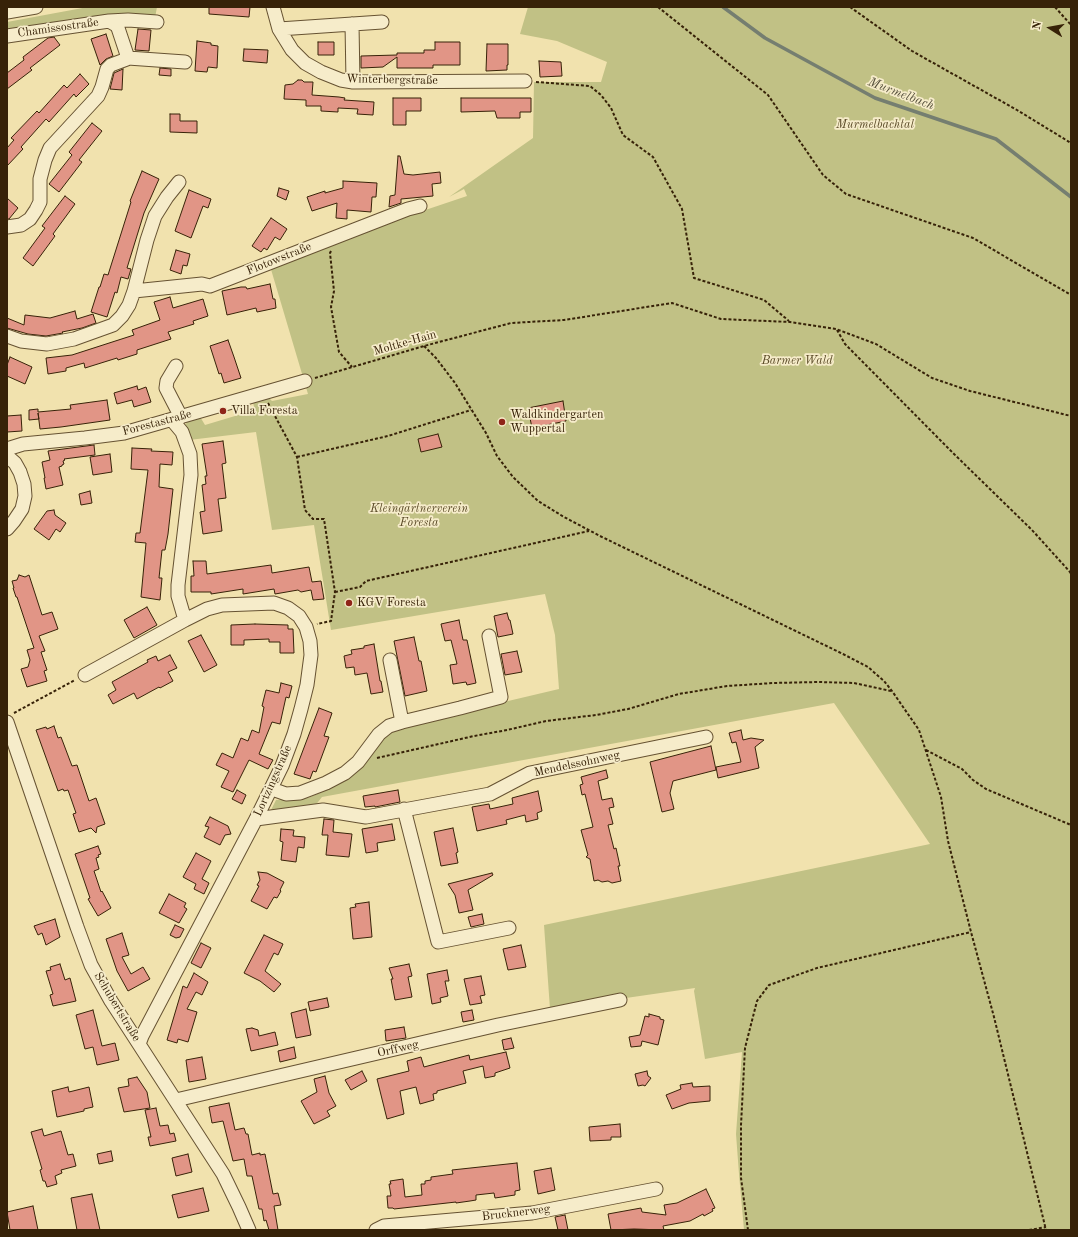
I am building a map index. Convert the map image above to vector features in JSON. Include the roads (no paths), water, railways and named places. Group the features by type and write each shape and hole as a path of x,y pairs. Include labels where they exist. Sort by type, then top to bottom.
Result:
{"street":[{"path":"7,12 36,7"},
{"name":"Winterbergstraße","path":"273,7 279,29 292,50 305,63 321,72 341,80 353,82 525,81"},
{"name":"Chamissostraße","path":"7,36 109,21 128,20 157,22"},
{"name":"Chamissostraße","path":"109,21 118,28 128,58"},
{"path":"279,29 382,22"},
{"path":"352,24 353,82"},
{"path":"7,227 21,225 30,219 36,210 40,202 40,179 50,148 98,96 102,88 107,69 111,65 128,58 185,62"},
{"path":"7,336 20,341 47,344 74,339 113,325 122,316 129,305 134,291 145,245 155,216 166,196 179,182"},
{"name":"Flotowstraße","path":"134,291 202,284 210,286 408,209 420,206"},
{"path":"176,366 167,381 166,388 190,454 191,475 178,585 178,596 185,620"},
{"name":"Forestastraße","path":"7,449 23,444 124,433 305,381"},
{"path":"7,456 20,472 24,484 25,496 22,509 7,529"},
{"name":"Lortzingstraße","path":"85,675 206,609 222,605 274,603 288,608 299,616 306,627 310,641 311,655 307,685 294,734 282,766 272,789 139,1044"},
{"path":"272,789 286,794 300,794 345,773 358,762 379,734 389,726 501,696 490,636"},
{"path":"390,660 402,722"},
{"name":"Schubertstraße","path":"11,718 77,927 91,965 110,1001 223,1174 249,1230"},
{"name":"Mendelssohnweg","path":"256,819 324,810 366,816 490,794 530,773 706,737"},
{"path":"404,809 438,942 509,928"},
{"name":"Orffweg","path":"176,1100 491,1027 620,1000"},
{"name":"Brucknerweg","path":"376,1230 384,1226 532,1213 656,1190"}],"waterway":[{"name":"Murmelbach","path":"723,7 765,38 875,98 996,139 1071,197"}],"place":[{"name":"Villa Foresta","path":"223,411"},
{"name":"Waldkindergarten Wuppertal","path":"502,422"},
{"name":"KGV Foresta","path":"349,603"}],"park label":[{"name":"Murmelbachtal","path":"875,125"},
{"name":"Barmer Wald","path":"797,361"},
{"name":"Kleingärtnerverein Foresta","path":"419,516"}]}
